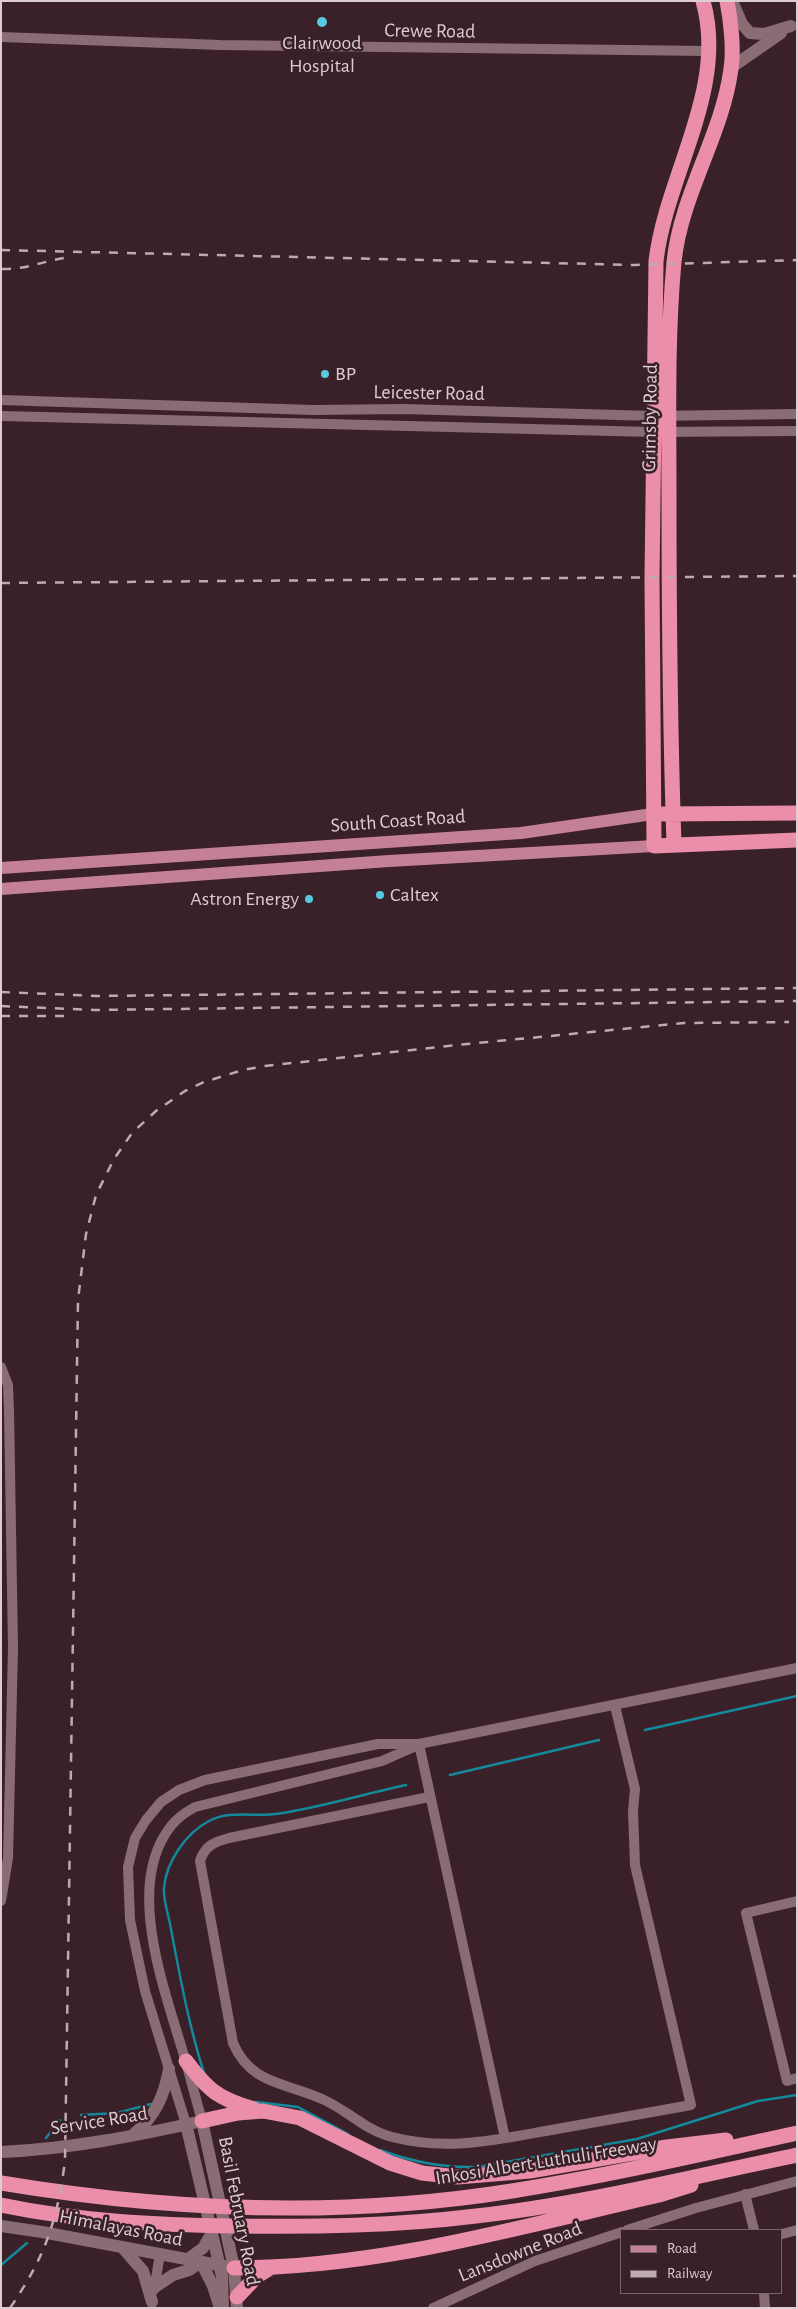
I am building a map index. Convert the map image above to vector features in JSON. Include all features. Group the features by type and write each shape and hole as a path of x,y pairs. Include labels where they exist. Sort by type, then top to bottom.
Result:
{"highway":[{"name":"Grimsby Road","path":"674,844 669,578 661,432 653,416 656,265 661,228 702,96 706,75 708,25 703,1"},
{"name":"Grimsby Road","path":"654,846 653,814 661,432 668,416 673,272 678,232 684,209 721,111 732,67 730,18 727,1"},
{"path":"661,228 678,232"},
{"name":"South Coast Road","path":"653,814 797,813"},
{"name":"South Coast Road","path":"654,846 797,840"},
{"path":"186,2061 201,2081 219,2097 263,2111 300,2118 390,2163 422,2173 458,2177 521,2172 667,2148 797,2133"},
{"path":"202,2121 238,2113 263,2111"},
{"name":"Inkosi Albert Luthuli Freeway","path":"1,2183 125,2200 245,2207 357,2206 511,2191 694,2156 797,2133"},
{"name":"Inkosi Albert Luthuli Freeway","path":"1,2205 132,2223 250,2226 410,2223 478,2216 563,2203 797,2155"},
{"path":"226,2267 272,2268 392,2254 659,2196 774,2160"},
{"path":"237,2302 257,2276 272,2268"}],"main road":[{"name":"South Coast Road","path":"1,868 521,833 653,814"},
{"path":"558,828 560,850"},
{"path":"363,863 365,843"},
{"name":"South Coast Road","path":"1,889 560,850 654,846"},
{"path":"246,851 247,872"},
{"path":"168,856 170,877"},
{"path":"121,860 124,880"}],"street":[{"path":"732,1 742,24 750,33 764,34 794,24"},
{"path":"732,67 794,24"},
{"name":"Crewe Road","path":"1,37 230,45 708,51"},
{"name":"Leicester Road","path":"1,400 314,410 403,409 653,416 797,414"},
{"name":"Leicester Road","path":"1,416 661,432 797,431"},
{"path":"1,1367 8,1385 5,1449 13,1648 6,1739 8,1858 1,1902"},
{"path":"186,2124 145,1991 130,1920 128,1867 135,1838 146,1820 161,1802 179,1790 205,1780 378,1744 419,1744 797,1668"},
{"path":"430,1798 229,1838 215,1842 207,1847 200,1861 233,2043 239,2057 248,2068 324,2099 389,2137 430,2145 470,2145 691,2105 635,1865 633,1811 635,1789 615,1706"},
{"path":"419,1744 505,2138"},
{"path":"202,2121 157,1964 151,1913 150,1883 154,1860 171,1825 195,1807 382,1761 419,1744"},
{"path":"797,1901 746,1913 787,2080 797,2078"},
{"path":"132,2136 153,2116 166,2090 169,2069"},
{"name":"Service Road","path":"1,2152 52,2148 132,2136 202,2121"},
{"name":"Basil February Road","path":"202,2121 226,2267 222,2308"},
{"name":"Basil February Road","path":"186,2124 212,2233 226,2267 237,2302"},
{"path":"630,2229 797,2180"},
{"path":"745,2194 754,2229"},
{"name":"Himalayas Road","path":"1,2226 226,2267"},
{"path":"783,2234 797,2230"},
{"path":"155,2287 173,2274 189,2270 212,2233"},
{"name":"Lansdowne Road","path":"433,2308 535,2261 620,2233"},
{"path":"122,2247 142,2271 152,2305"},
{"path":"152,2305 160,2254"},
{"path":"194,2261 213,2286 222,2308"},
{"path":"764,2294 764,2308"}],"waterway":[{"path":"645,1730 797,1696"},
{"path":"450,1775 599,1740"},
{"path":"204,2073 189,2019 164,1898 164,1888 169,1868 179,1849 201,1826 217,1818 233,1815 276,1814 325,1805 406,1785"},
{"path":"380,2150 428,2163 478,2167 637,2139 758,2101 797,2095"},
{"path":"256,2102 298,2107 348,2134"},
{"path":"81,2115 117,2113 151,2104"},
{"path":"46,2138 60,2120"},
{"path":"1,2265 27,2243"}],"railway":[{"path":"1,250 635,265 797,260"},
{"path":"2,269 20,268 72,257"},
{"path":"1,583 797,576"},
{"path":"1,992 97,996 797,988"},
{"path":"1,1006 94,1010 797,1001"},
{"path":"1,1016 64,1016"},
{"path":"10,2308 32,2272 48,2238 58,2203 65,2161 78,1300 86,1234 96,1195 114,1159 132,1133 156,1111 185,1091 204,1082 243,1070 457,1045 684,1023 789,1022"}],"place":[{"name":"Clairwood Hospital","path":"322,22"},
{"name":"BP","path":"325,374"},
{"name":"Caltex","path":"380,895"},
{"name":"Astron Energy","path":"309,899"}]}
